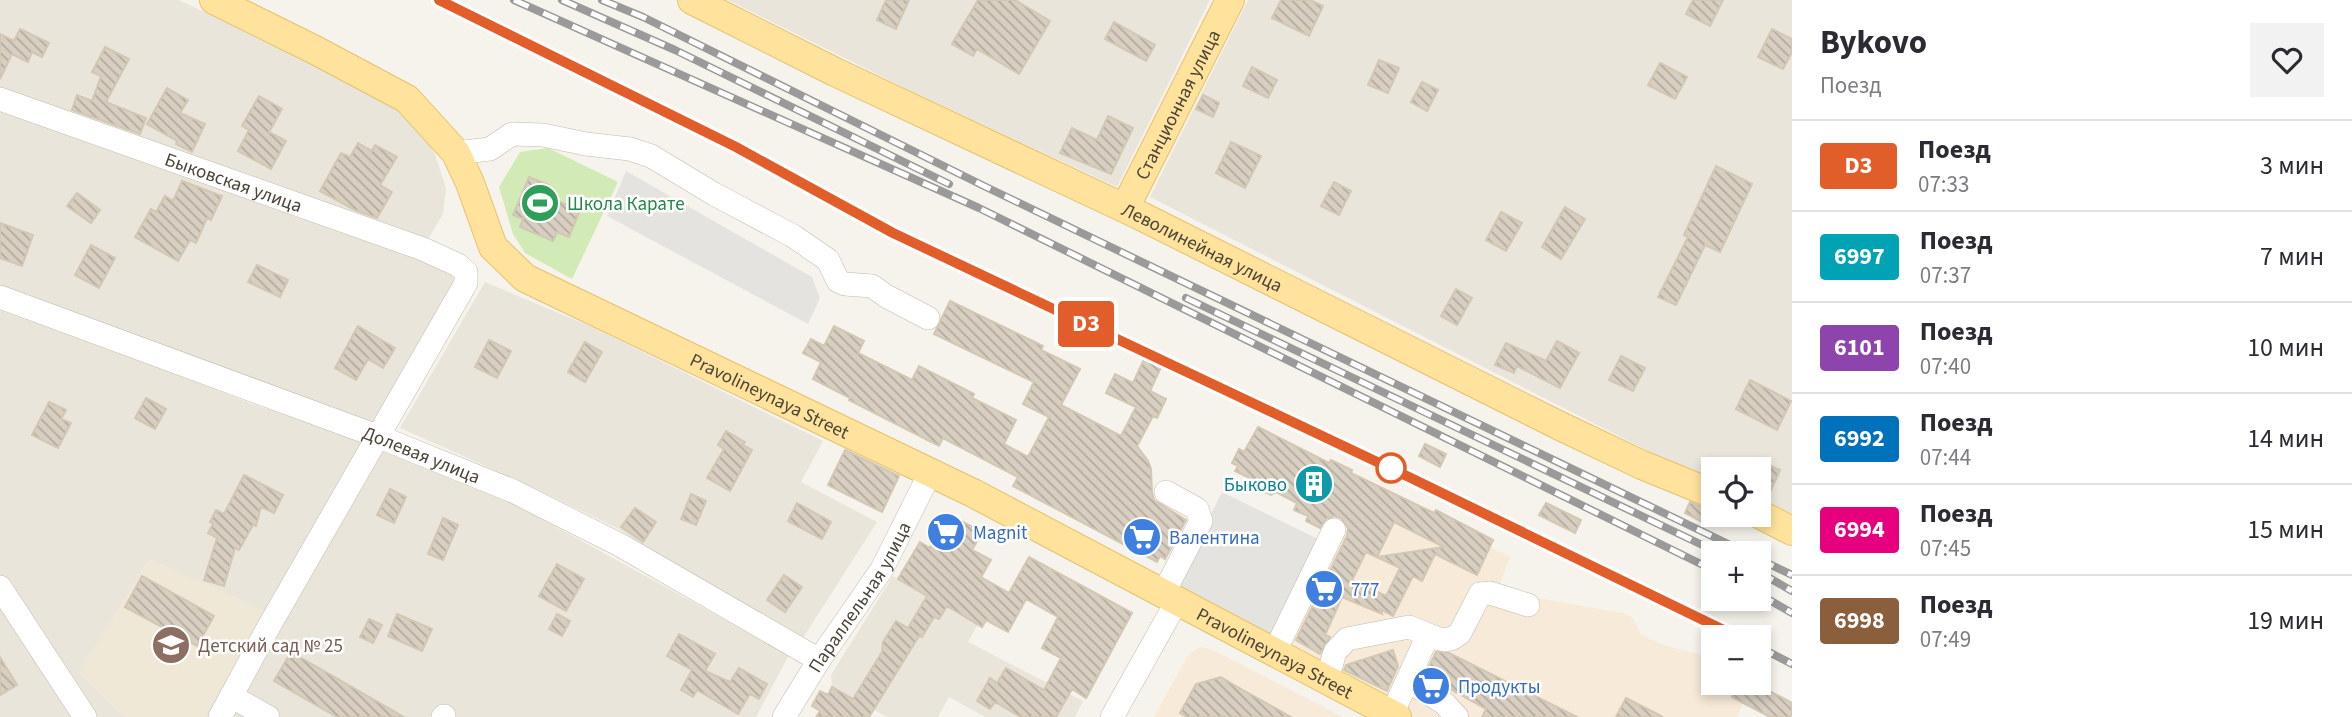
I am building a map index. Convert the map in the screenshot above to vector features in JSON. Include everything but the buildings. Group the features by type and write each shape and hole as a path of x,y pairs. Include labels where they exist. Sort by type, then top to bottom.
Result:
{"main road":[{"name":"Pravolineynaya Street","path":"214,0 407,99 456,153 493,247 525,278 973,493 1275,651 1386,714"},
{"name":"Леволинейная улица","path":"692,0 847,78 1125,208 1570,431 1701,489"},
{"name":"Станционная улица","path":"1125,208 1230,0"},
{"path":"1771,520 1792,531"}],"street":[{"name":"Быковская улица","path":"0,99 423,249 464,270"},
{"path":"456,153 490,149 512,134 543,135 630,149 651,156 793,236 828,260 838,281 872,286 928,318"},
{"path":"220,717 466,283 464,270 493,247"},
{"name":"Долевая улица","path":"0,297 377,436 513,491 583,525 819,660"},
{"name":"Параллельная улица","path":"784,717 819,660 882,569 930,473"},
{"path":"1112,717 1170,598 1201,521 1197,509 1166,492"},
{"path":"1275,651 1334,530"},
{"path":"0,587 85,717"},
{"path":"1327,679 1335,652 1347,639 1399,627 1409,627 1445,640 1453,638 1460,633 1480,594 1490,593 1528,605"},
{"path":"1386,714 1408,681 1428,635"},
{"path":"1408,681 1444,703 1457,717"},
{"path":"231,696 268,717"}],"shaded area":[{"path":"0,0 179,0 282,49 395,106 417,126 434,152 446,188 443,214 424,246 0,88"},
{"path":"728,0 1210,0 1117,187 913,92"},
{"path":"1248,0 1792,0 1792,524 1771,513 1771,457 1701,457 1701,478 1150,197"},
{"path":"0,106 291,215 449,270 457,280 374,423 0,288"},
{"path":"626,171 812,277 820,298 808,324 607,216"},
{"path":"485,282 592,327 823,441 801,482 877,522 803,638 702,584 619,529 400,428"},
{"path":"0,310 123,353 252,404 364,440 287,613 384,449 511,502 789,655 756,717 0,717"},
{"path":"1222,492 1320,540 1270,641 1173,591"},
{"path":"1382,493 1510,557 1497,591 1623,613 1633,618 1641,635 1663,645 1701,655 1701,695 1747,695 1737,717 1412,717 1298,651 1291,643 1344,533 1349,532"},
{"name":"Детский сад № 25","path":"149,559 268,612 204,717 124,717 79,672"},
{"path":"893,576 928,596 921,609 939,619 947,606 978,624 968,642 1083,701 1075,717 985,717 949,697 938,717 887,717 832,687 831,675"},
{"path":"1202,647 1213,650 1343,717 1154,717 1187,657"}],"green space":[{"path":"548,148 618,182 572,279 525,253 513,234 499,187 520,152"}],"railway":[{"path":"439,0 736,147 893,233 1411,478 1713,625"},
{"path":"514,0 979,208 1701,564"},
{"path":"562,0 675,50 949,184"},
{"path":"602,0 643,17 986,187 1722,541"},
{"path":"1186,298 1701,544"},
{"path":"1771,565 1792,575"},
{"path":"1771,579 1792,591"},
{"path":"1771,601 1792,613"},
{"path":"1771,653 1792,664"}],"train":[{"name":"D3","path":"439,0 736,147 893,233 1411,478 1713,625"}],"place":[{"name":"Школа Карате","path":"540,203"},
{"name":"Быково","path":"1314,484"},
{"name":"Magnit","path":"946,532"},
{"name":"Валентина","path":"1142,537"},
{"name":"777","path":"1324,589"},
{"name":"Детский сад № 25","path":"171,645"},
{"name":"Продукты","path":"1431,686"}]}
